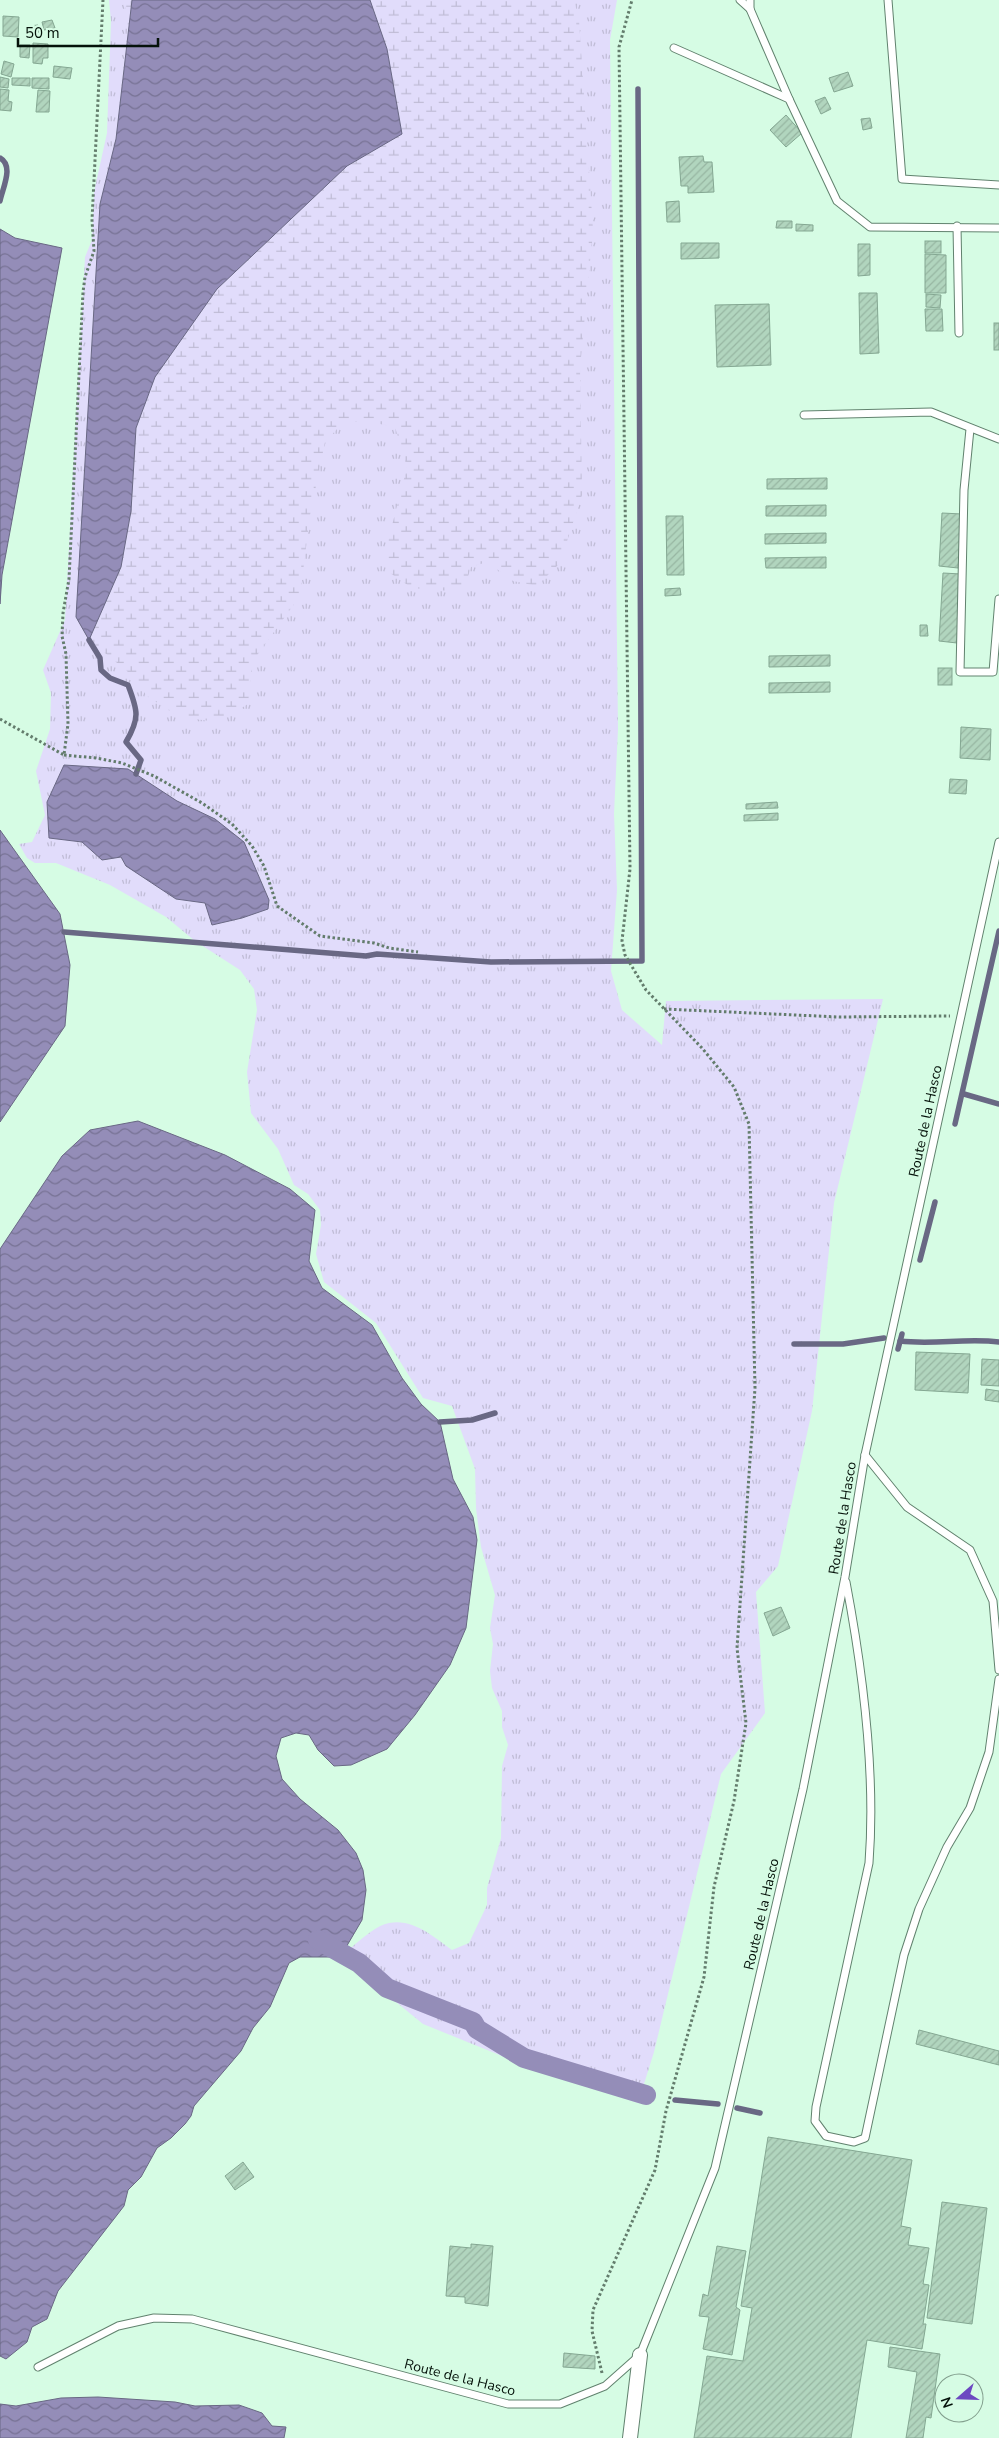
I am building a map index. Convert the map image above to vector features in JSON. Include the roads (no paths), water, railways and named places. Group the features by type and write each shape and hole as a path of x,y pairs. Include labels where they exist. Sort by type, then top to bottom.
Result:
{"street":[{"path":"630,2438 640,2355"}],"lane":[{"path":"740,0 750,9"},
{"path":"750,0 750,9 789,99 837,201 870,227 957,226 999,228"},
{"path":"888,0 902,179 999,185"},
{"path":"674,48 789,99"},
{"path":"957,226 959,334"},
{"path":"804,415 932,412 970,429 999,439"},
{"path":"970,429 964,490 960,672 993,672 999,599"},
{"name":"Route de la Hasco","path":"38,2367 118,2326 154,2318 192,2319 508,2404 560,2404 605,2386 640,2355 715,2168 803,1789 845,1577 865,1455 999,842"},
{"path":"865,1455 907,1507 970,1550 994,1601 999,1670"},
{"path":"845,1577 859,1651 872,1831 869,1863 816,2107 815,2121 826,2136 854,2142 865,2138 904,1955 919,1909 947,1847 970,1808 989,1752 999,1680"}],"water":[{"path":"132,0 370,0 387,49 402,134 347,166 217,289 155,377 136,428 131,511 121,567 89,640 76,617 100,204 116,139"},
{"path":"0,229 15,238 62,248 2,575 0,604"},
{"path":"64,765 128,769 177,801 215,819 244,842 269,900 268,909 242,918 212,925 205,903 176,899 126,866 121,857 102,860 82,842 49,838 47,802"},
{"path":"0,830 60,914 70,965 65,1026 0,1122"},
{"path":"138,1121 225,1155 290,1189 315,1210 309,1261 322,1288 372,1325 402,1378 421,1404 440,1422 453,1479 473,1517 477,1540 466,1628 450,1665 415,1715 387,1749 351,1765 334,1766 318,1750 309,1735 296,1733 281,1738 276,1756 282,1779 300,1799 338,1830 356,1853 363,1870 366,1890 362,1920 345,1949 334,1957 300,1957 289,1963 270,2007 253,2028 241,2051 194,2106 191,2116 185,2124 171,2138 157,2148 141,2177 128,2190 124,2206 58,2291 47,2319 32,2327 27,2342 6,2359 0,2356 0,1249 62,1156 90,1130"},
{"path":"98,2397 175,2402 195,2406 239,2405 262,2413 272,2426 286,2427 284,2438 0,2438 0,2404 16,2406 61,2398"}],"waterway":[{"path":"64,932 366,956 377,954 491,962 642,961 638,89"},
{"path":"0,158 4,162 7,171 0,201"},
{"path":"89,640 100,658 101,670 110,678 128,685 136,714 134,727 126,742 141,760 136,774"},
{"path":"955,1124 999,931"},
{"path":"964,1094 999,1104"},
{"path":"920,1260 935,1202"},
{"path":"898,1349 902,1334"},
{"path":"794,1344 843,1344 884,1338"},
{"path":"900,1341 999,1342"},
{"path":"440,1422 472,1420 495,1413"},
{"path":"318,1940 359,1963 387,1988 473,2022 477,2029 524,2058 646,2095"},
{"path":"675,2100 718,2104"},
{"path":"737,2108 760,2113"}]}
